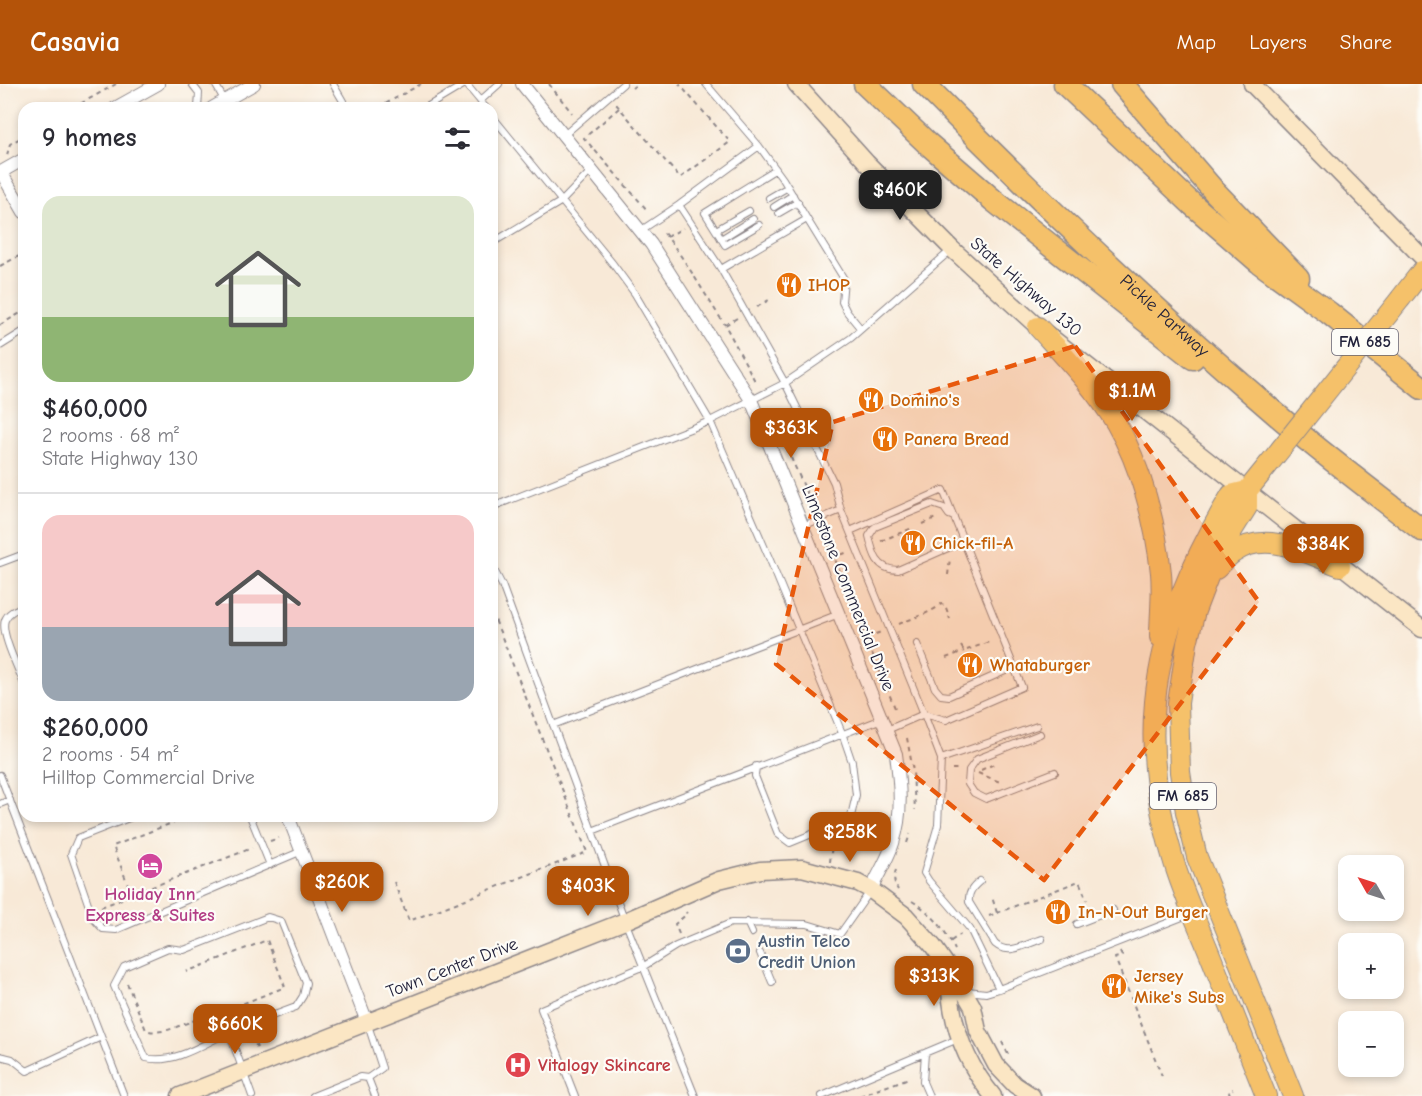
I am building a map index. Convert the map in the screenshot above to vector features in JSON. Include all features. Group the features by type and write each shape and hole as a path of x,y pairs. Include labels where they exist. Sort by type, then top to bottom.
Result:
{"highway":[{"path":"865,84 993,200 1189,356 1270,410"},
{"name":"Pickle Parkway","path":"924,84 1085,244 1270,410 1422,530"},
{"path":"1065,84 1192,204 1259,262 1329,313 1422,388"},
{"path":"1122,84 1214,190 1267,244 1329,313"}],"main road":[{"name":"FM 685","path":"1160,667 1177,605 1190,570 1231,495 1247,491 1422,272"},
{"name":"FM 685","path":"1038,327 1079,373 1116,424 1138,473 1153,521 1161,574 1160,667 1155,703 1156,774 1163,820 1174,862 1266,1096"},
{"name":"FM 685","path":"1247,491 1247,507 1227,539 1208,577 1187,643 1178,703 1180,772 1186,812 1197,857 1293,1096"},
{"path":"1208,577 1233,553 1260,542 1278,543 1340,566"}],"street":[{"path":"126,102 158,84"},
{"path":"230,102 254,84"},
{"name":"Limestone Commercial Drive","path":"522,84 640,231 751,400 896,754 900,783 899,817 893,844 871,890"},
{"name":"State Highway 130","path":"796,84 867,163 952,249 1038,327 1422,629"},
{"path":"1252,84 1422,257"},
{"path":"18,162 1,171 18,201"},
{"path":"290,822 367,1022"},
{"name":"Town Center Drive","path":"180,1096 625,921 719,880 760,870 802,868 858,883 906,916 933,946 973,1007 978,1031 996,1065 1015,1084 1032,1096"},
{"name":"Town Center Drive","path":"949,971 949,993 959,1039 983,1084 993,1096"},
{"path":"959,1039 978,1031"}],"lane":[{"path":"192,84 199,93 198,102"},
{"path":"215,84 226,102"},
{"path":"333,84 343,102"},
{"path":"436,102 466,84 480,100 499,84"},
{"path":"564,135 623,84"},
{"path":"706,84 759,146 798,202 843,279 842,302 861,329"},
{"path":"498,123 635,294 710,421 799,629 852,762 856,795 844,846"},
{"path":"640,231 759,146"},
{"path":"759,225 725,245 705,213 776,169"},
{"path":"498,239 562,201 592,170"},
{"path":"769,198 788,187"},
{"path":"774,207 793,195"},
{"path":"778,213 798,202"},
{"path":"679,205 721,268 785,383 834,483 850,531 941,759 938,825 924,873 929,882 970,928 999,989"},
{"path":"716,230 748,211"},
{"path":"721,239 753,219"},
{"path":"721,268 807,219"},
{"path":"498,505 710,421 785,383 851,338 952,249"},
{"path":"0,346 18,335"},
{"path":"592,831 842,733 924,714 946,720 1022,687 943,490 850,531"},
{"path":"954,517 949,515 944,508 932,504 875,527 869,536 872,548 880,565 888,570 898,570 964,541"},
{"path":"802,526 842,510"},
{"path":"0,563 18,556"},
{"path":"498,577 625,921 695,1096"},
{"path":"18,609 5,619 3,630 18,669"},
{"path":"554,725 839,614"},
{"path":"917,644 935,688 941,695 949,696 1014,667"},
{"path":"941,759 1037,726"},
{"path":"1040,734 977,759 969,770 968,784 974,793 986,799 1055,772"},
{"path":"756,766 755,776 778,834 785,841 790,843 851,818"},
{"path":"0,775 18,821"},
{"path":"0,804 10,800"},
{"path":"18,822 124,1096"},
{"path":"119,822 78,838 71,854 93,918 102,929 116,930 302,851"},
{"path":"252,822 270,865"},
{"path":"980,882 972,887 968,896 969,902 995,944 1002,949 1010,950 1042,939"},
{"path":"575,1096 541,1009 644,966 685,941 731,922 807,924 840,934 871,890"},
{"path":"1077,924 1113,910"},
{"path":"963,991 986,993 999,989 1194,913"},
{"path":"268,917 281,921 306,983 303,996 296,1007 229,1032 175,1057 156,1060 146,1058 114,986 124,967 168,948 184,950 268,917"},
{"path":"747,922 752,933"},
{"path":"760,953 772,982"},
{"path":"973,1007 986,993"},
{"path":"313,1096 360,1077 368,1078 382,1068 367,1022"},
{"path":"229,1032 252,1096"},
{"path":"0,1056 12,1059 27,1071 101,1037"},
{"path":"822,1096 959,1039"},
{"path":"925,1053 923,1082 929,1096"},
{"path":"368,1078 375,1096"},
{"path":"332,1088 335,1096"}],"path":[{"path":"84,102 116,84"},
{"path":"389,102 421,84"},
{"path":"549,84 572,113"},
{"path":"648,211 584,138 619,108 680,178 730,142 679,84"},
{"path":"6,157 10,144 18,139"},
{"path":"667,237 685,227"},
{"path":"664,233 725,325 755,381"},
{"path":"0,266 18,257"},
{"path":"757,306 769,300"},
{"path":"0,325 18,314"},
{"path":"725,325 739,316"},
{"path":"773,419 813,504"},
{"path":"787,447 802,440"},
{"path":"922,524 942,516"},
{"path":"822,527 855,609"},
{"path":"899,534 912,528"},
{"path":"899,624 918,615 934,611 941,604 945,605 951,619"},
{"path":"394,882 409,921 587,852 498,627"},
{"path":"862,628 895,708"},
{"path":"867,637 883,631"},
{"path":"946,658 993,641"},
{"path":"962,646 964,651"},
{"path":"976,773 994,764"},
{"path":"913,771 918,770"},
{"path":"132,895 112,846 174,822"},
{"path":"830,862 833,826"},
{"path":"905,846 910,834"},
{"path":"270,841 279,838"},
{"path":"101,907 252,849"},
{"path":"898,866 894,876 899,893"},
{"path":"986,918 1079,881 1087,900"},
{"path":"903,896 923,908 937,921 955,950"},
{"path":"992,897 997,913"},
{"path":"679,934 675,924 687,914 686,912"},
{"path":"951,941 964,933"},
{"path":"126,979 146,1030 157,1034 195,1019 206,1018 285,987 267,940 186,972"},
{"path":"1119,950 1122,956 1115,958 1162,1076"},
{"path":"252,1036 257,1048"},
{"path":"1001,1040 1009,1056"},
{"path":"860,1096 909,1078"},
{"path":"1230,1096 1228,1091 1233,1089"}],"highlighted area":[{"path":"1075,346 1259,602 1044,880 776,664 833,422"}],"place":[{"name":"IHOP","path":"789,285"},
{"name":"Domino's","path":"871,400"},
{"name":"Panera Bread","path":"885,439"},
{"name":"Chick-fil-A","path":"913,543"},
{"name":"Whataburger","path":"970,665"},
{"name":"Holiday Inn Express & Suites","path":"150,866"},
{"name":"In-N-Out Burger","path":"1058,912"},
{"name":"Austin Telco Credit Union","path":"738,951"},
{"name":"Jersey Mike's Subs","path":"1114,986"},
{"name":"Vitalogy Skincare","path":"518,1065"}]}
